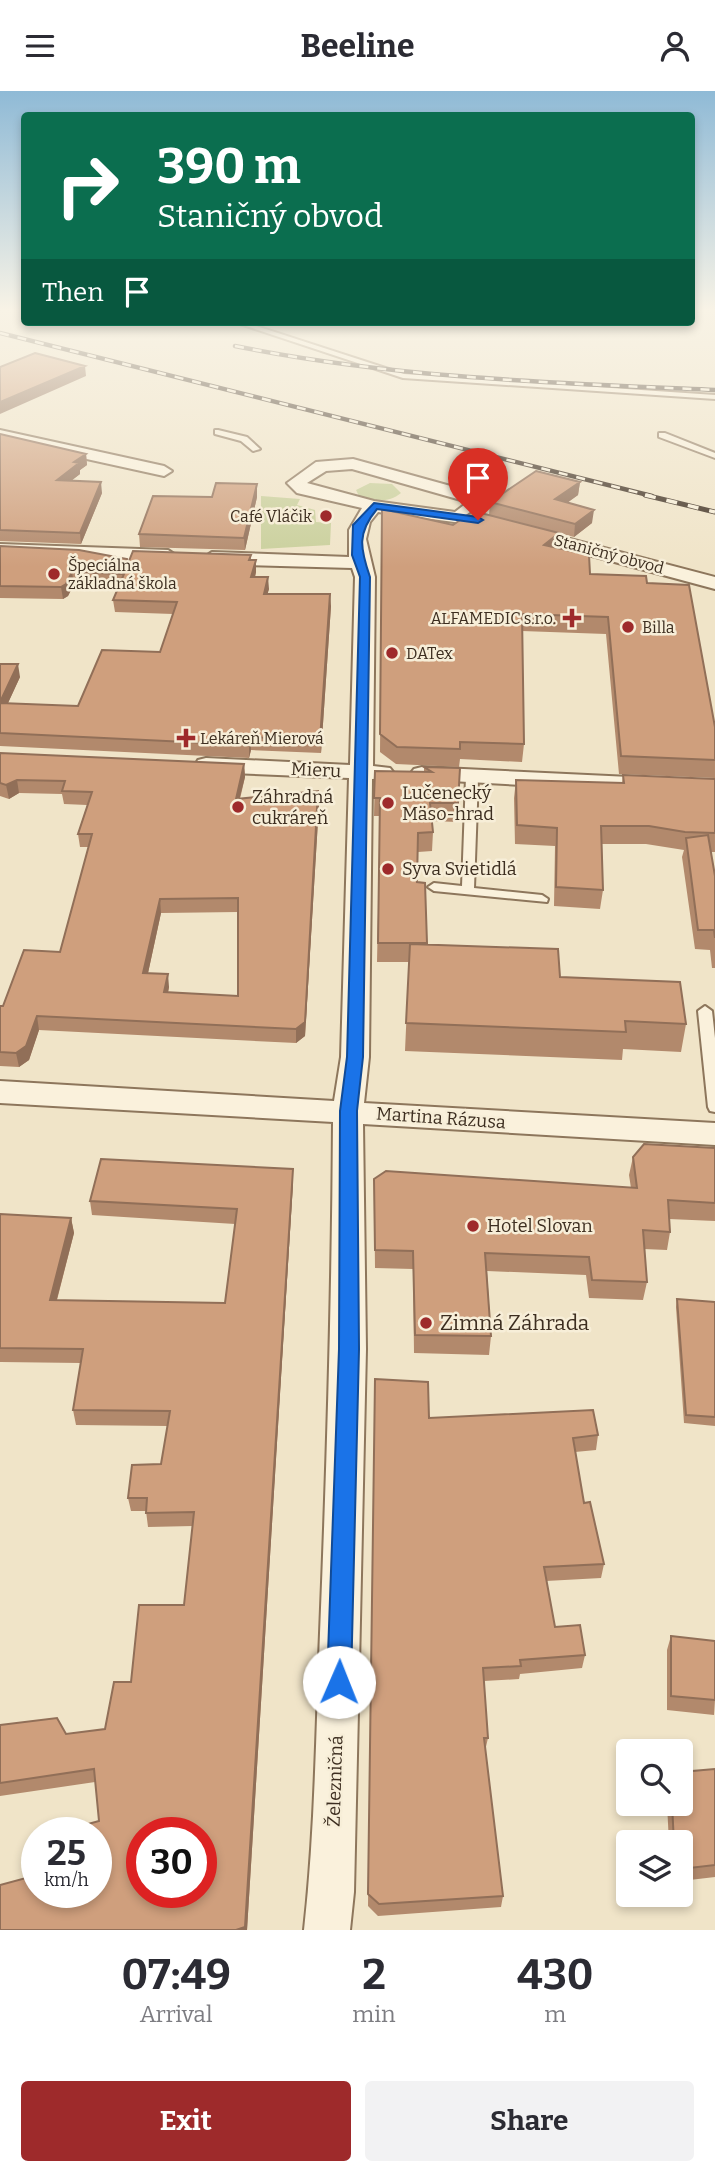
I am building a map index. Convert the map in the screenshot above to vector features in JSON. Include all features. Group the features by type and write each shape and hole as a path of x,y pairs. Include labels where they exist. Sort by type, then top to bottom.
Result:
{"street":[{"path":"0,435 164,471"},
{"name":"Staničný obvod","path":"461,516 478,503 477,499 353,464 323,466 296,482 303,489 374,506 461,516 715,583"},
{"name":"Železničná","path":"327,1930 331,1892 339,1682 349,1349 348,1111 355,1057 362,772 365,577 357,555 358,525 374,506"},
{"path":"0,550 360,563"},
{"name":"Mieru","path":"177,764 650,785"},
{"name":"Martina Rázusa","path":"0,1092 715,1134"}],"lane":[{"path":"697,396 715,397"},
{"path":"218,432 244,439 256,449"},
{"path":"662,435 715,456"},
{"path":"468,890 472,777"},
{"path":"433,887 542,899"},
{"path":"705,1011 715,1107"}],"green space":[{"path":"370,483 392,484 401,493 391,499 381,500 359,496 356,490"},
{"path":"261,496 300,499 297,505 315,510 316,522 331,523 330,545 261,549"}],"building":[{"path":"0,396 15,396 0,402"},
{"path":"0,434 86,454 57,480 101,482 80,533 0,530"},
{"path":"536,471 580,482 555,499 594,510 575,524 490,502"},
{"path":"216,483 257,484 244,538 139,534 153,496 212,497"},
{"path":"382,509 453,525 473,511 559,533 544,545 589,555 590,574 646,576 647,583 689,585 715,727 715,760 621,756 608,617 522,614 524,744 460,742 460,749 397,747 380,734"},
{"path":"0,546 79,550 127,559 125,571 133,551 251,555 249,560 256,560 251,577 268,577 264,594 330,594 320,740 251,737 249,745 0,733 0,703 78,706 102,650 160,652 177,602 113,600 124,574 72,572 66,584 61,587 0,586"},
{"path":"0,664 18,664 0,702"},
{"path":"0,753 244,764 236,799 318,791 305,1022 296,1029 37,1016 26,1046 16,1053 0,1052 0,1006 3,1006 24,950 60,952 92,834 78,834 92,792 62,791 65,781 17,780 6,785 0,783","holes":["238,898 238,996 164,992 168,974 143,973 160,899"]},
{"path":"424,767 460,768 458,803 430,803 433,832 418,833 417,882 425,883 427,943 378,943 380,798 374,798 375,771 432,772"},
{"path":"623,775 715,779 715,833 685,832 649,826 601,826 603,890 556,887 557,828 517,825 516,780 624,783"},
{"path":"708,835 715,876 715,938 714,930 698,930 686,838"},
{"path":"410,944 558,949 560,977 680,982 686,1024 625,1021 626,1032 406,1023"},
{"path":"644,1144 715,1148 715,1203 668,1200 670,1232 643,1230 647,1282 592,1280 589,1257 485,1253 491,1336 415,1335 413,1251 375,1250 374,1179 386,1171 637,1188 633,1157"},
{"path":"101,1159 293,1169 245,1927 236,1930 0,1930 0,1885 21,1879 21,1908 112,1908 112,1817 99,1817 94,1769 0,1783 0,1725 57,1718 66,1734 105,1729 114,1682 131,1682 139,1605 184,1605 194,1512 146,1513 147,1498 128,1498 132,1465 161,1464 170,1411 73,1410 83,1349 0,1348 0,1214 71,1218 50,1300 225,1303 237,1209 90,1201"},
{"path":"677,1299 715,1302 715,1417 686,1415"},
{"path":"375,1379 428,1382 429,1418 593,1410 598,1435 573,1438 584,1503 590,1502 604,1564 544,1567 555,1627 580,1625 585,1655 520,1660 521,1666 483,1668 488,1738 484,1738 503,1896 379,1904 368,1894"},
{"path":"671,1636 715,1641 715,1700 671,1696"},
{"path":"715,1769 715,1865 693,1868 693,1830 673,1830 673,1816 693,1816 693,1771"}],"railway":[{"path":"251,396 652,496"},
{"path":"645,495 715,512"}],"place":[{"name":"Café Vláčik","path":"326,516"},
{"name":"Špeciálna základná škola","path":"54,574"},
{"name":"ALFAMEDIC s.r.o.","path":"572,618"},
{"name":"Billa","path":"628,627"},
{"name":"DATex","path":"392,653"},
{"name":"Lekáreň Mierová","path":"186,738"},
{"name":"Lučenecký Mäso-hrad","path":"388,803"},
{"name":"Záhradná cukráreň","path":"238,807"},
{"name":"Syva Svietidlá","path":"388,869"},
{"name":"Hotel Slovan","path":"473,1226"},
{"name":"Zimná Záhrada","path":"426,1323"}],"route":[{"path":"339,1682 349,1349 348,1111 355,1057 362,772 365,577 357,555 358,525 374,506 478,520"}]}
